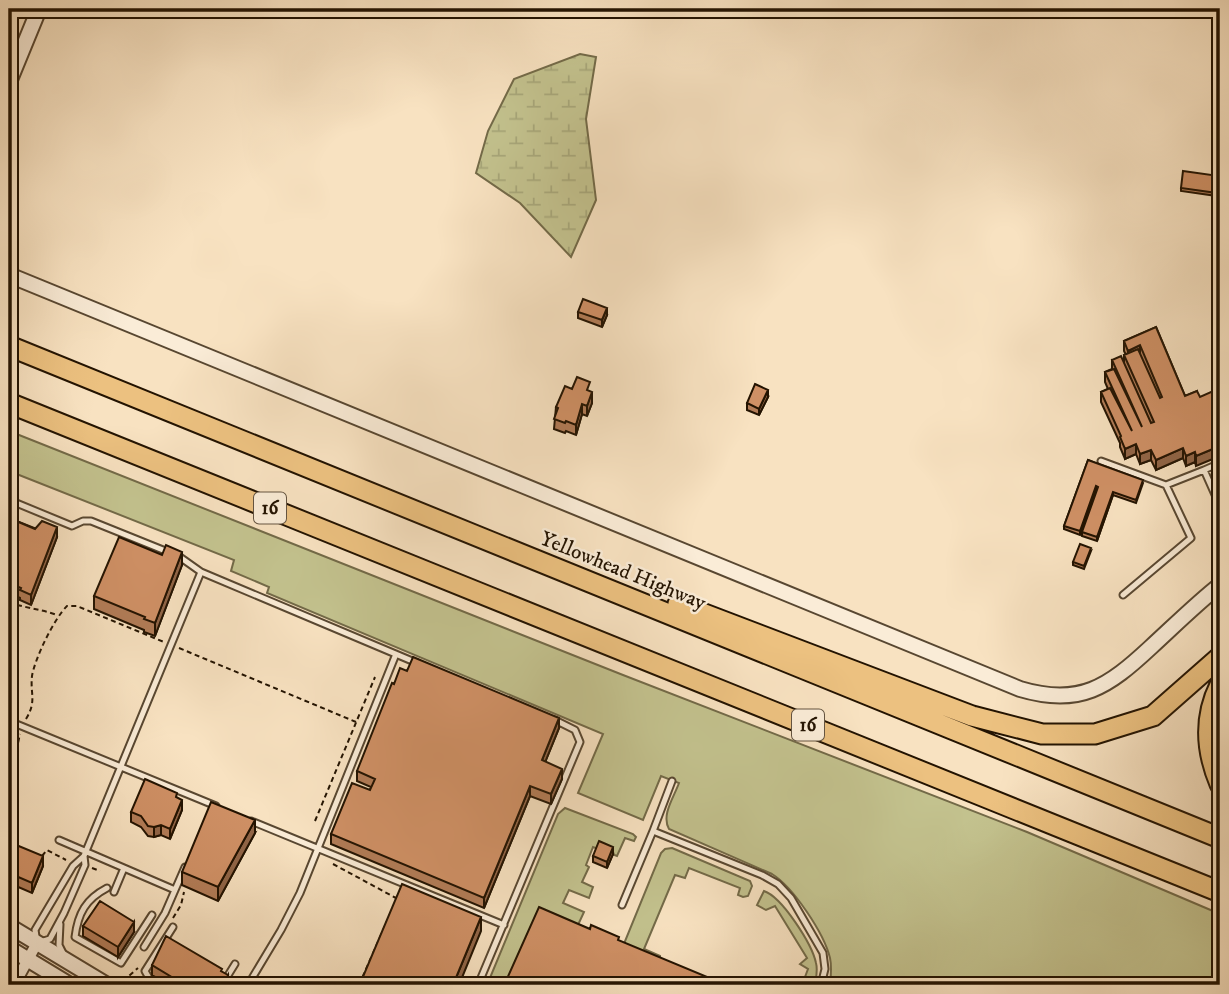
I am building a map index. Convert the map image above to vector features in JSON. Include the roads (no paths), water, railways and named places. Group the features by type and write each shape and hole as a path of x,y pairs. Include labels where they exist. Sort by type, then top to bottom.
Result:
{"highway":[{"name":"Yellowhead Highway","path":"9,346 1220,838"},
{"name":"16","path":"9,403 1220,892"},
{"path":"442,523 539,551 972,716 1017,730 1042,734 1096,734 1153,716 1220,657"},
{"path":"1220,685 1208,725 1211,760 1220,784"}],"street":[{"path":"9,82 39,9"},
{"path":"9,275 1020,689 1038,694 1058,696 1083,693 1113,681 1220,585"},
{"path":"9,926 107,985"},
{"path":"14,985 37,943"},
{"path":"9,948 70,985"}],"lane":[{"path":"1101,461 1166,485 1220,463"},
{"path":"1204,470 1220,506"},
{"path":"1123,595 1191,538 1166,485"},
{"path":"9,500 72,526 91,521 181,557 201,572 421,664"},
{"path":"84,854 85,865 61,921 50,939 37,943 35,930 76,862 84,854 201,572"},
{"path":"248,985 285,923 396,654"},
{"path":"478,985 580,742 575,730 543,715"},
{"path":"9,721 222,809"},
{"path":"622,905 672,781"},
{"path":"206,815 211,804"},
{"path":"246,819 503,925"},
{"path":"653,831 778,884 791,898 823,953 825,970 821,985"},
{"path":"59,841 84,854 175,890"},
{"path":"144,947 165,913 189,857"},
{"path":"124,868 110,890 93,895 78,915 75,937 121,963 152,915"},
{"path":"61,921 59,944 67,961"},
{"path":"161,985 149,978 145,971 173,927"},
{"path":"222,985 234,964"}]}
